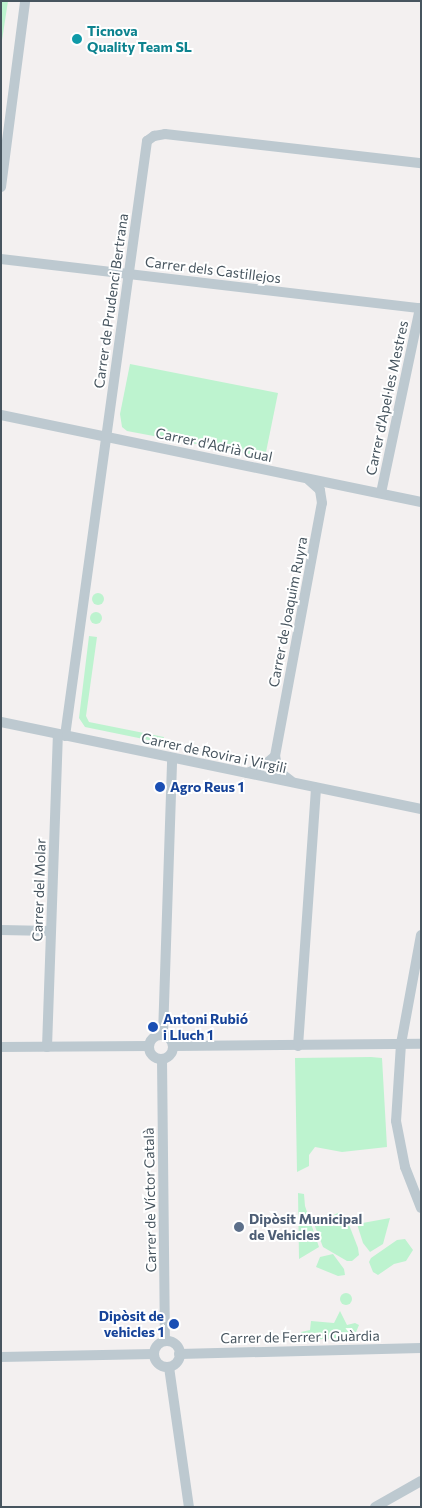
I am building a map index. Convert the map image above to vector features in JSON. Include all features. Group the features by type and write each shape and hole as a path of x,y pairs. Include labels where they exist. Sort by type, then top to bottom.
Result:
{"street":[{"path":"1,187 24,1"},
{"name":"Carrer de Prudenci Bertrana","path":"62,735 130,274 144,151 147,141 154,136 420,164"},
{"name":"Carrer dels Castillejos","path":"1,259 420,308"},
{"name":"Carrer d'Apel·les Mestres","path":"382,493 420,308"},
{"name":"Carrer d'Adrià Gual","path":"1,415 421,502"},
{"path":"308,479 320,490 322,503"},
{"path":"322,503 328,495 343,486"},
{"name":"Carrer de Joaquim Ruyra","path":"275,756 322,503"},
{"name":"Carrer de Rovira i Virgili","path":"1,722 421,809"},
{"name":"Carrer del Molar","path":"47,1046 62,735"},
{"path":"245,773 262,767 275,756 278,771 297,784"},
{"path":"163,1035 172,758"},
{"path":"298,1046 316,788"},
{"path":"1,930 51,932"},
{"path":"421,935 401,1044 396,1121 404,1167 421,1208"},
{"path":"163,1035 170,1038 174,1046 171,1055 162,1059 152,1055 149,1046 154,1037 163,1035"},
{"path":"174,1046 421,1044"},
{"path":"1,1047 149,1046"},
{"name":"Carrer de Víctor Català","path":"162,1059 166,1341"},
{"path":"166,1341 174,1344 180,1354 177,1362 169,1367 158,1364 154,1354 157,1345 166,1341"},
{"name":"Carrer de Ferrer i Guàrdia","path":"180,1354 421,1348"},
{"path":"1,1357 154,1354"},
{"path":"169,1367 189,1507"},
{"path":"374,1507 421,1481"}],"green space":[{"path":"1,1 8,1 1,47"},
{"path":"130,364 278,393 265,457 127,431 122,427 120,414"},
{"path":"96,593 100,593 104,599 100,605 96,605 92,601 92,597"},
{"path":"96,612 102,618 96,624 90,618"},
{"path":"89,636 97,637 86,716 89,722 164,737 163,743 85,727 79,718"},
{"path":"295,1058 382,1058 387,1147 342,1152 315,1147 309,1155 309,1166 297,1172"},
{"path":"298,1193 304,1194 305,1206 319,1247 299,1259"},
{"path":"340,1212 346,1217 358,1248 359,1255 352,1261 347,1261 323,1247 314,1224"},
{"path":"390,1218 383,1244 370,1252 363,1243 357,1224"},
{"path":"405,1239 413,1250 406,1261 394,1264 378,1275 373,1272 369,1262 371,1258 397,1240"},
{"path":"333,1254 344,1269 345,1275 338,1276 316,1267 320,1257"},
{"path":"344,1293 348,1293 352,1299 348,1305 344,1305 340,1301 340,1297"},
{"path":"340,1311 347,1325 355,1323 359,1325 356,1332 347,1333 345,1338 301,1340 301,1332 310,1330 311,1321 334,1323"}],"place":[{"name":"Ticnova Quality Team SL","path":"77,39"},
{"name":"Agro Reus 1","path":"160,787"},
{"name":"Antoni Rubió i Lluch 1","path":"153,1027"},
{"name":"Dipòsit Municipal de Vehicles","path":"239,1227"},
{"name":"Dipòsit de vehicles 1","path":"174,1324"}]}
